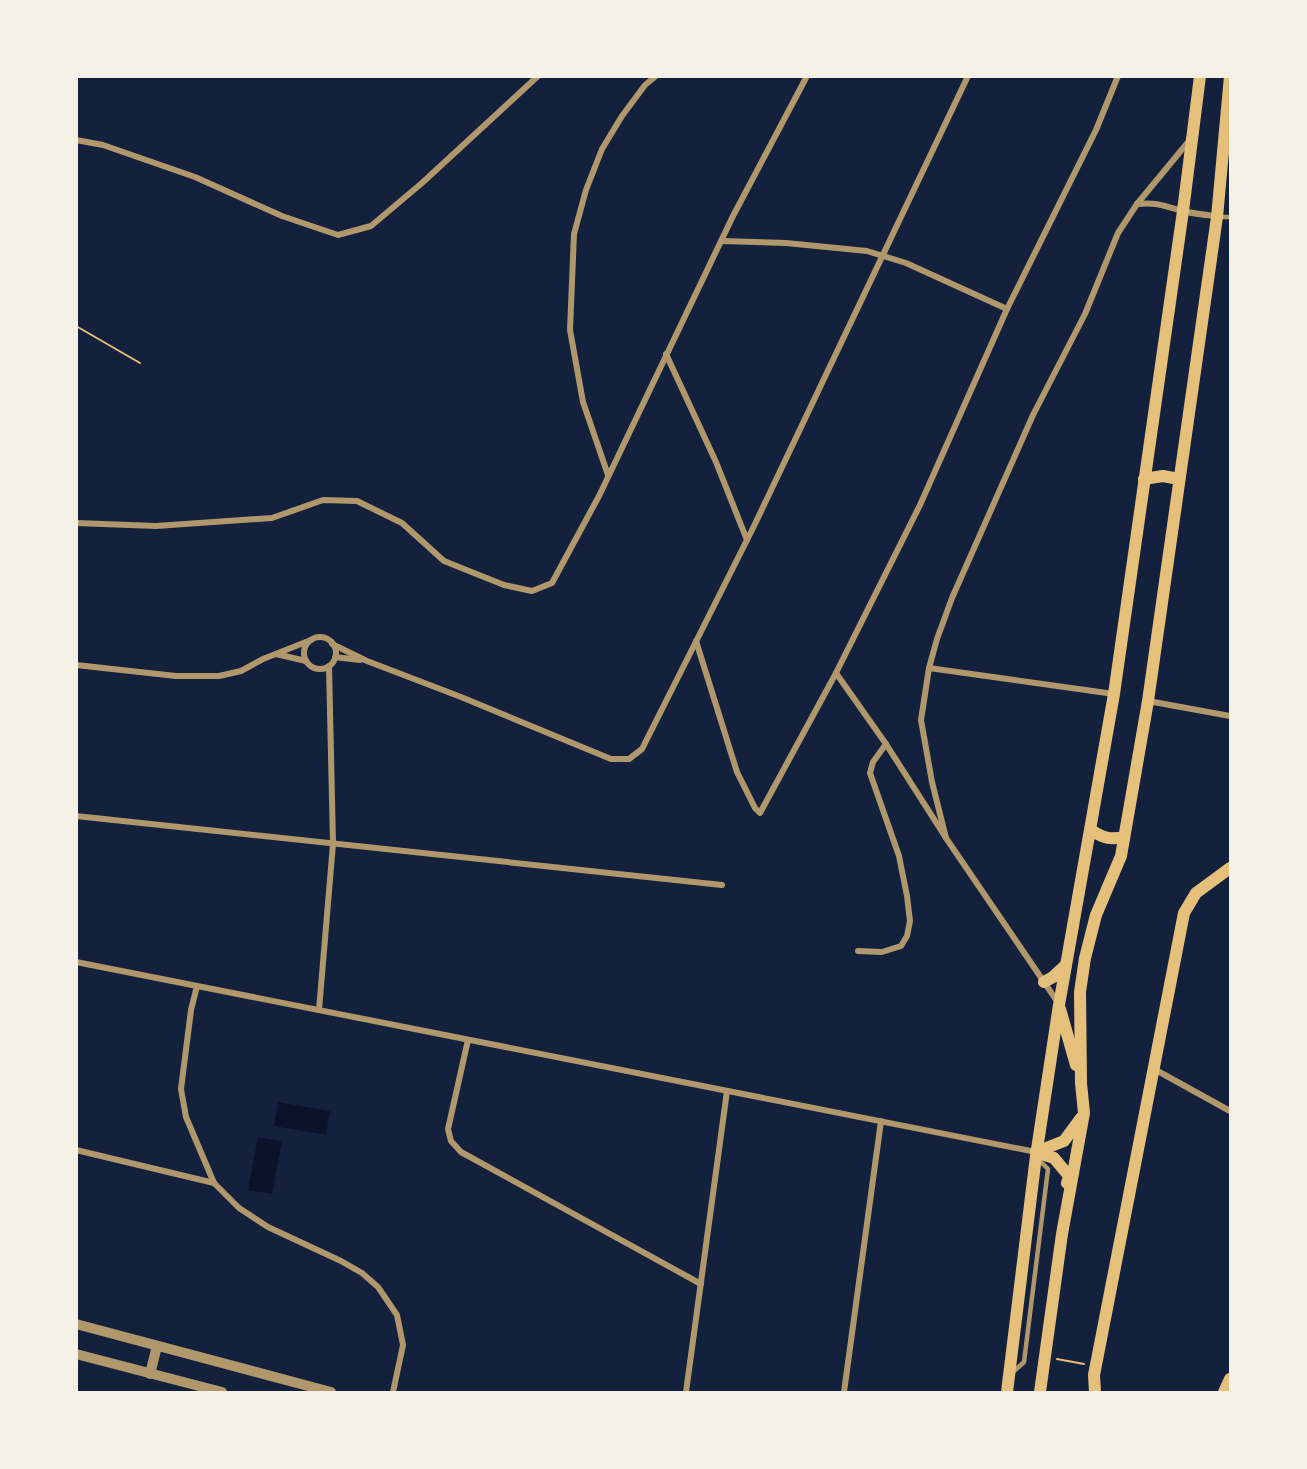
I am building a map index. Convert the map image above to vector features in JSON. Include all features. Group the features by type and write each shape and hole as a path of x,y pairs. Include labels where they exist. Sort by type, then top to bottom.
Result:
{"main road":[{"path":"1007,1392 1036,1154 1059,1005 1114,694 1200,76"},
{"path":"1040,1392 1062,1234 1084,1113 1081,1083 1080,992 1085,958 1096,915 1121,856 1148,701 1217,217 1230,77"},
{"path":"1144,479 1163,476 1179,479"},
{"path":"1091,830 1102,838 1113,840 1124,837"},
{"path":"1097,1390 1095,1366 1184,913 1196,893 1230,868"},
{"path":"1044,982 1066,965"},
{"path":"1059,1005 1081,1083"},
{"path":"1036,1154 1064,1141 1084,1113"},
{"path":"1036,1154 1054,1158 1069,1176 1061,1220 1062,1234"},
{"path":"1224,1392 1230,1379"}],"street":[{"path":"76,140 103,145 195,177 282,216 338,236 370,226 422,183 538,76"},
{"path":"608,475 583,402 570,330 574,234 586,190 602,149 645,85 656,76"},
{"path":"76,523 156,526 272,518 323,500 357,501 402,523 444,561 504,585 532,591 552,583 599,496 666,354 807,76"},
{"path":"76,665 176,676 219,676 241,671 275,654 320,638 366,661 461,697 611,759 630,759 642,749 747,540 968,76"},
{"path":"696,641 737,772 755,808 760,813 836,674 920,505 1007,309 1096,130 1118,76"},
{"path":"946,837 932,782 921,720 929,668 952,598 1033,414 1085,314 1118,233 1137,204 1193,136"},
{"path":"1137,204 1161,204 1183,211 1217,217"},
{"path":"722,241 867,251 906,263 1007,309"},
{"path":"666,354 716,462 747,540"},
{"path":"306,661 304,652 311,640"},
{"path":"319,1010 333,844 329,666 335,657 332,644"},
{"path":"275,654 306,661 315,668 329,666"},
{"path":"335,657 366,661"},
{"path":"929,668 1114,694"},
{"path":"836,674 886,744 1059,1005"},
{"path":"1148,701 1230,716"},
{"path":"858,951 882,952 901,946 907,936 910,921 899,856 870,773 873,762 886,744"},
{"path":"76,816 722,885"},
{"path":"76,962 881,1121 1036,1154"},
{"path":"197,986 191,1010 181,1089 186,1117 214,1183 239,1208 268,1227 341,1261 362,1273 378,1287 397,1315 403,1345 393,1392"},
{"path":"468,1040 448,1129 451,1141 461,1152 701,1284"},
{"path":"1154,1069 1230,1111"},
{"path":"686,1392 727,1091"},
{"path":"844,1392 881,1121"},
{"path":"76,1150 214,1183"},
{"path":"76,1324 332,1392"},
{"path":"150,1374 157,1346"},
{"path":"76,1354 222,1392"}],"lane":[{"path":"1217,217 1230,218"}],"path":[{"path":"76,326 140,363"},
{"path":"1046,1357 1095,1366"}],"water":[{"path":"278,1102 330,1111 326,1135 274,1126"},
{"path":"258,1137 282,1141 272,1194 248,1190"}]}
